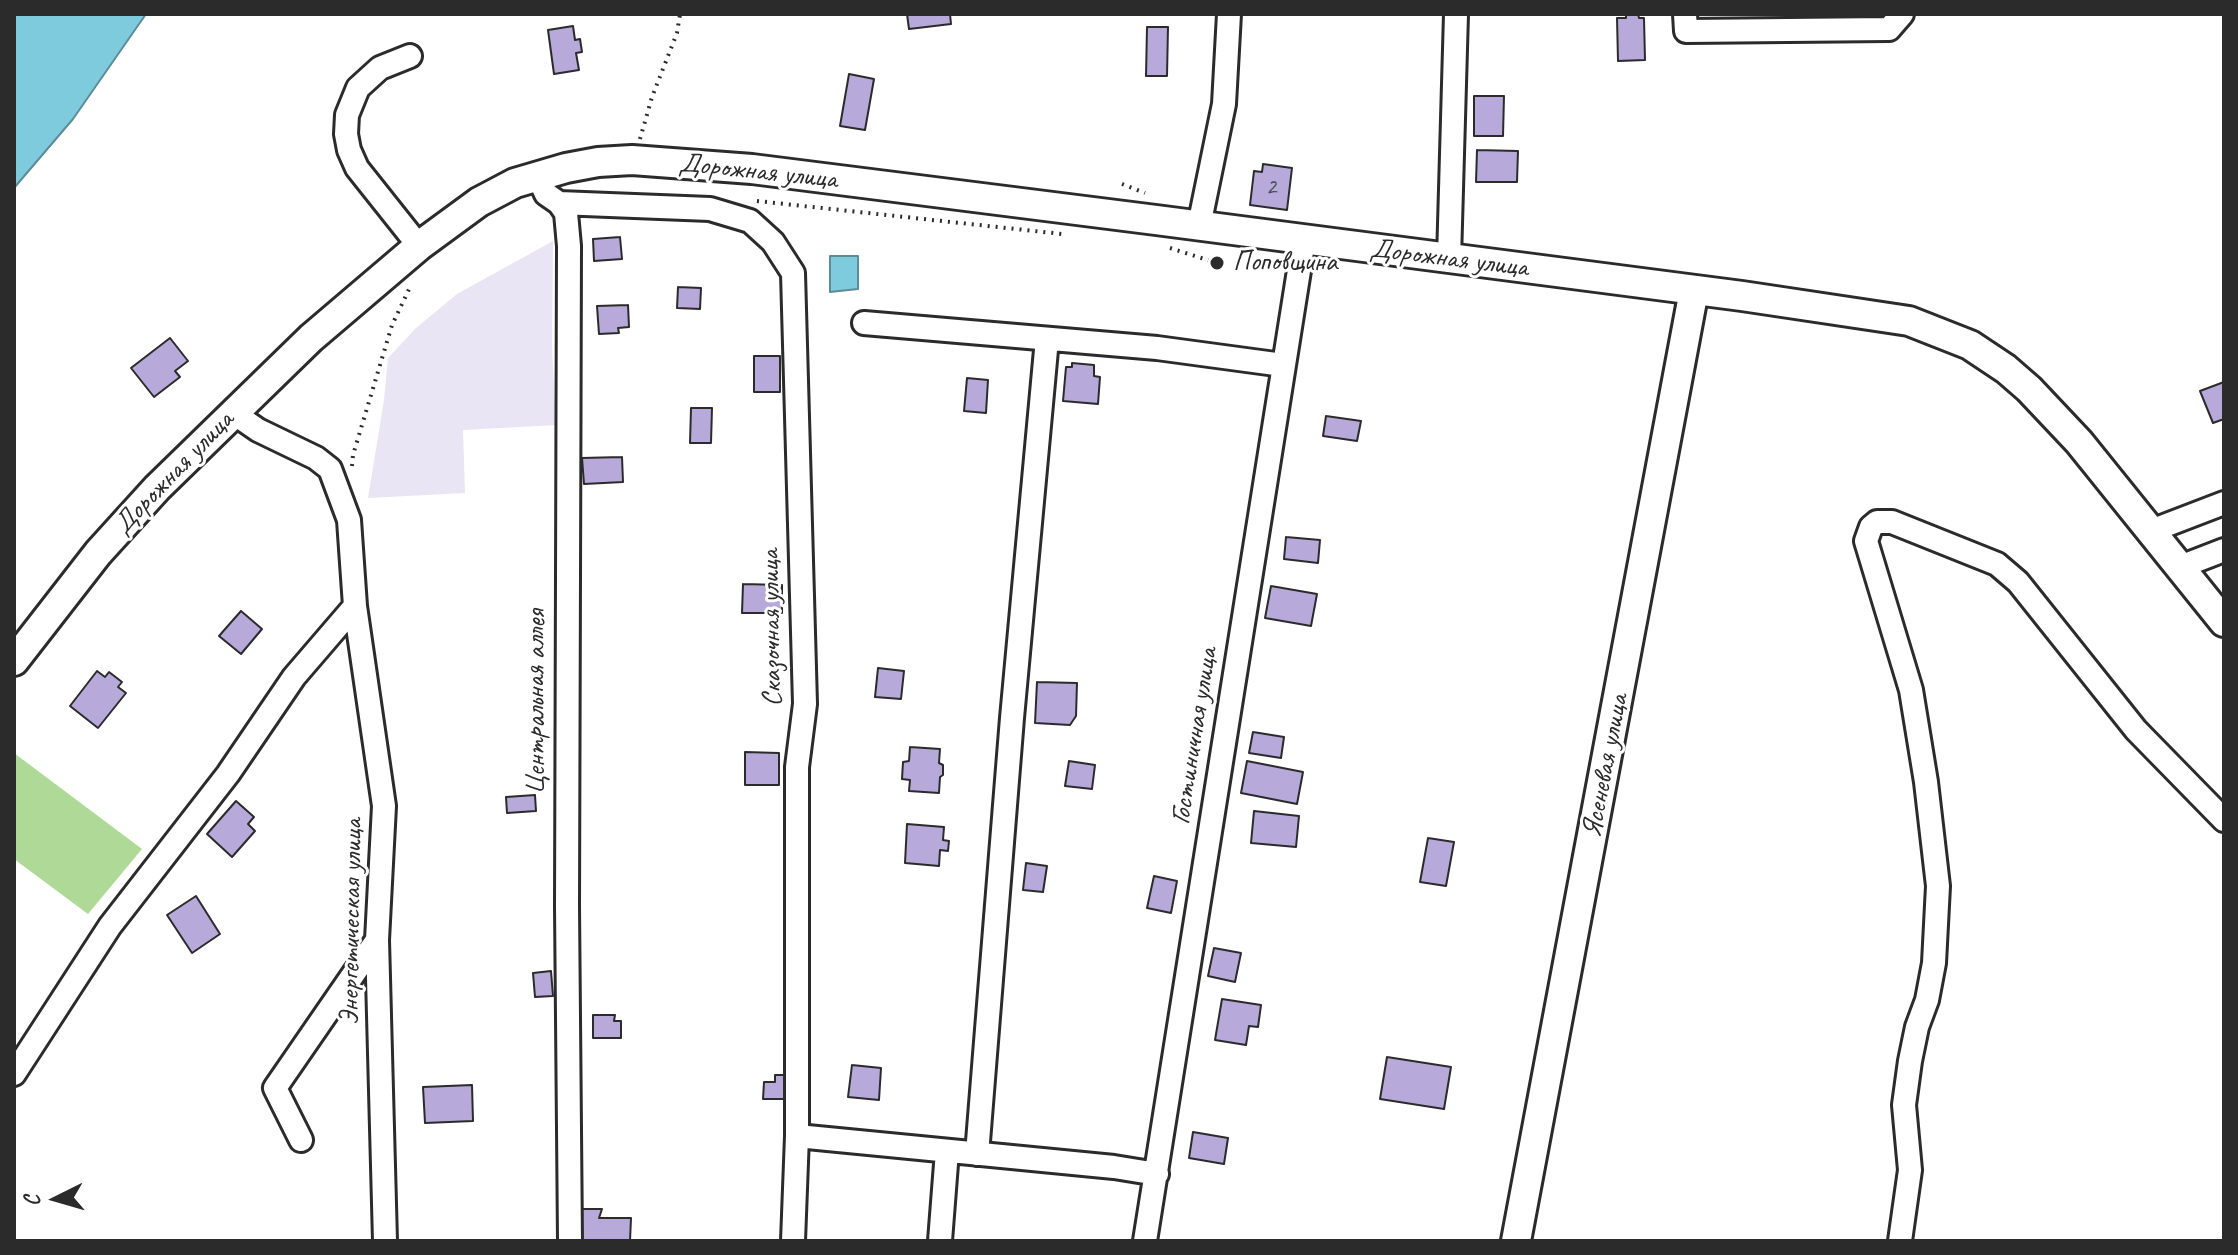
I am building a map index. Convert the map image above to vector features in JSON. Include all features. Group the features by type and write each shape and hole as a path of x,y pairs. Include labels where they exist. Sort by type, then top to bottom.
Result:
{"main road":[{"name":"Дорожная улица","path":"14,661 98,553 232,412 419,246 487,197 537,174 598,162 632,160 752,169 1304,239 1887,316 1930,327 1970,345 2006,369 2051,411 2224,622"},
{"name":"Ясеневая улица","path":"1516,1241 1694,290"}],"street":[{"path":"1199,226 1224,104 1229,14"},
{"path":"1449,259 1456,14"},
{"path":"1685,14 1686,31 1889,29 1902,14"},
{"path":"410,56 380,68 358,88 347,115 346,134 357,168 419,246"},
{"name":"Центральная аллея","path":"537,174 546,194 559,203 566,213 569,246 567,906 570,1241"},
{"name":"Сказочная улица","path":"559,203 710,209 750,221 773,242 793,273 805,704 797,767 797,1136 793,1241"},
{"name":"Гостиничная улица","path":"1145,1241 1304,239"},
{"path":"864,323 1157,348 1283,365"},
{"path":"977,1154 1012,718 1047,339"},
{"name":"Энергетическая улица","path":"232,412 258,430 316,458 330,469 349,520 355,606 384,806 377,940 385,1241"},
{"path":"2151,531 2224,503"},
{"path":"1900,1241 1910,1170 1904,1105 1917,1027 1927,1000 1934,963 1938,886 1911,690 1871,562 1866,541 1871,527 1877,522 1892,522 1997,564 2018,582 2136,730 2224,820"},
{"path":"2180,567 2224,550"},
{"path":"14,1074 110,926 228,774 294,677 355,606"},
{"path":"301,1140 275,1088 377,940"},
{"path":"797,1136 1157,1174"},
{"path":"940,1241 947,1151"}],"path":[{"path":"632,160 677,33 680,14"},
{"path":"1122,184 1146,193"},
{"path":"747,200 1075,235"},
{"path":"1167,247 1217,263"},
{"path":"352,468 353,455 392,325 413,280 403,288"}],"shaded area":[{"path":"553,241 552,348 556,425 463,430 465,493 368,498 388,358 416,328 457,294"}],"green space":[{"path":"14,753 142,849 88,914 14,859"}],"water":[{"path":"14,14 146,14 73,119 14,188"},
{"path":"830,256 858,256 858,289 830,292"}],"building":[{"path":"907,14 950,14 951,24 909,29"},
{"path":"1626,14 1638,14 1639,18 1644,18 1645,60 1618,61 1617,18 1626,18"},
{"path":"573,26 575,40 580,39 582,52 576,53 579,70 554,74 548,30"},
{"path":"1147,27 1168,27 1167,76 1146,76"},
{"path":"849,74 874,79 865,130 840,126"},
{"path":"1474,96 1504,96 1503,136 1474,136"},
{"path":"1477,150 1518,151 1517,182 1476,182"},
{"path":"1263,164 1292,168 1287,210 1250,205 1254,171 1262,172"},
{"path":"620,237 622,259 594,261 593,239"},
{"path":"678,287 701,288 700,309 677,308"},
{"path":"628,305 629,327 618,328 619,333 599,334 597,306"},
{"path":"170,338 188,361 175,371 180,377 154,397 131,368"},
{"path":"754,356 780,356 780,392 754,392"},
{"path":"1072,363 1094,365 1094,376 1100,377 1098,404 1063,401 1066,367 1072,367"},
{"path":"967,378 988,380 986,413 964,411"},
{"path":"2224,382 2224,419 2213,423 2200,391"},
{"path":"691,408 712,408 711,443 690,443"},
{"path":"1326,416 1361,421 1357,441 1323,436"},
{"path":"622,457 623,482 584,484 582,458"},
{"path":"1286,537 1320,540 1318,563 1284,559"},
{"path":"743,584 782,585 782,613 742,613"},
{"path":"1271,586 1317,594 1311,626 1265,618"},
{"path":"241,611 262,629 241,654 219,636"},
{"path":"878,668 904,671 901,699 875,697"},
{"path":"97,671 105,677 109,672 122,682 118,687 126,693 98,728 70,706"},
{"path":"1037,682 1077,683 1076,716 1070,725 1035,723"},
{"path":"1253,732 1284,737 1281,758 1249,753"},
{"path":"910,747 940,749 939,763 943,765 943,775 940,777 939,793 909,791 910,780 902,779 903,762 909,761"},
{"path":"745,752 779,753 779,785 745,785"},
{"path":"1069,761 1095,765 1092,789 1065,786"},
{"path":"1247,761 1303,772 1297,804 1241,793"},
{"path":"535,795 536,811 507,813 506,797"},
{"path":"236,801 254,817 248,824 255,831 232,857 207,834"},
{"path":"1254,811 1299,816 1296,847 1251,843"},
{"path":"907,824 944,827 943,840 949,841 948,851 940,850 939,866 905,863"},
{"path":"1428,838 1454,842 1446,886 1420,882"},
{"path":"1026,863 1047,866 1043,892 1023,890"},
{"path":"1154,876 1177,881 1171,913 1147,908"},
{"path":"196,896 220,934 192,953 167,915"},
{"path":"1214,948 1241,953 1235,982 1208,976"},
{"path":"551,971 553,996 535,997 533,973"},
{"path":"1222,999 1261,1005 1258,1027 1249,1026 1246,1045 1215,1040"},
{"path":"593,1015 615,1015 614,1021 621,1021 621,1038 593,1038"},
{"path":"1387,1057 1451,1067 1444,1109 1380,1099"},
{"path":"852,1065 881,1068 879,1100 848,1097"},
{"path":"775,1075 790,1075 789,1099 763,1099 764,1082 775,1082"},
{"path":"472,1085 473,1121 425,1123 423,1087"},
{"path":"1193,1132 1228,1138 1224,1164 1189,1158"},
{"path":"581,1209 602,1209 599,1218 631,1218 630,1241 580,1241"}],"place":[{"name":"Поповщина","path":"1217,263"}]}
